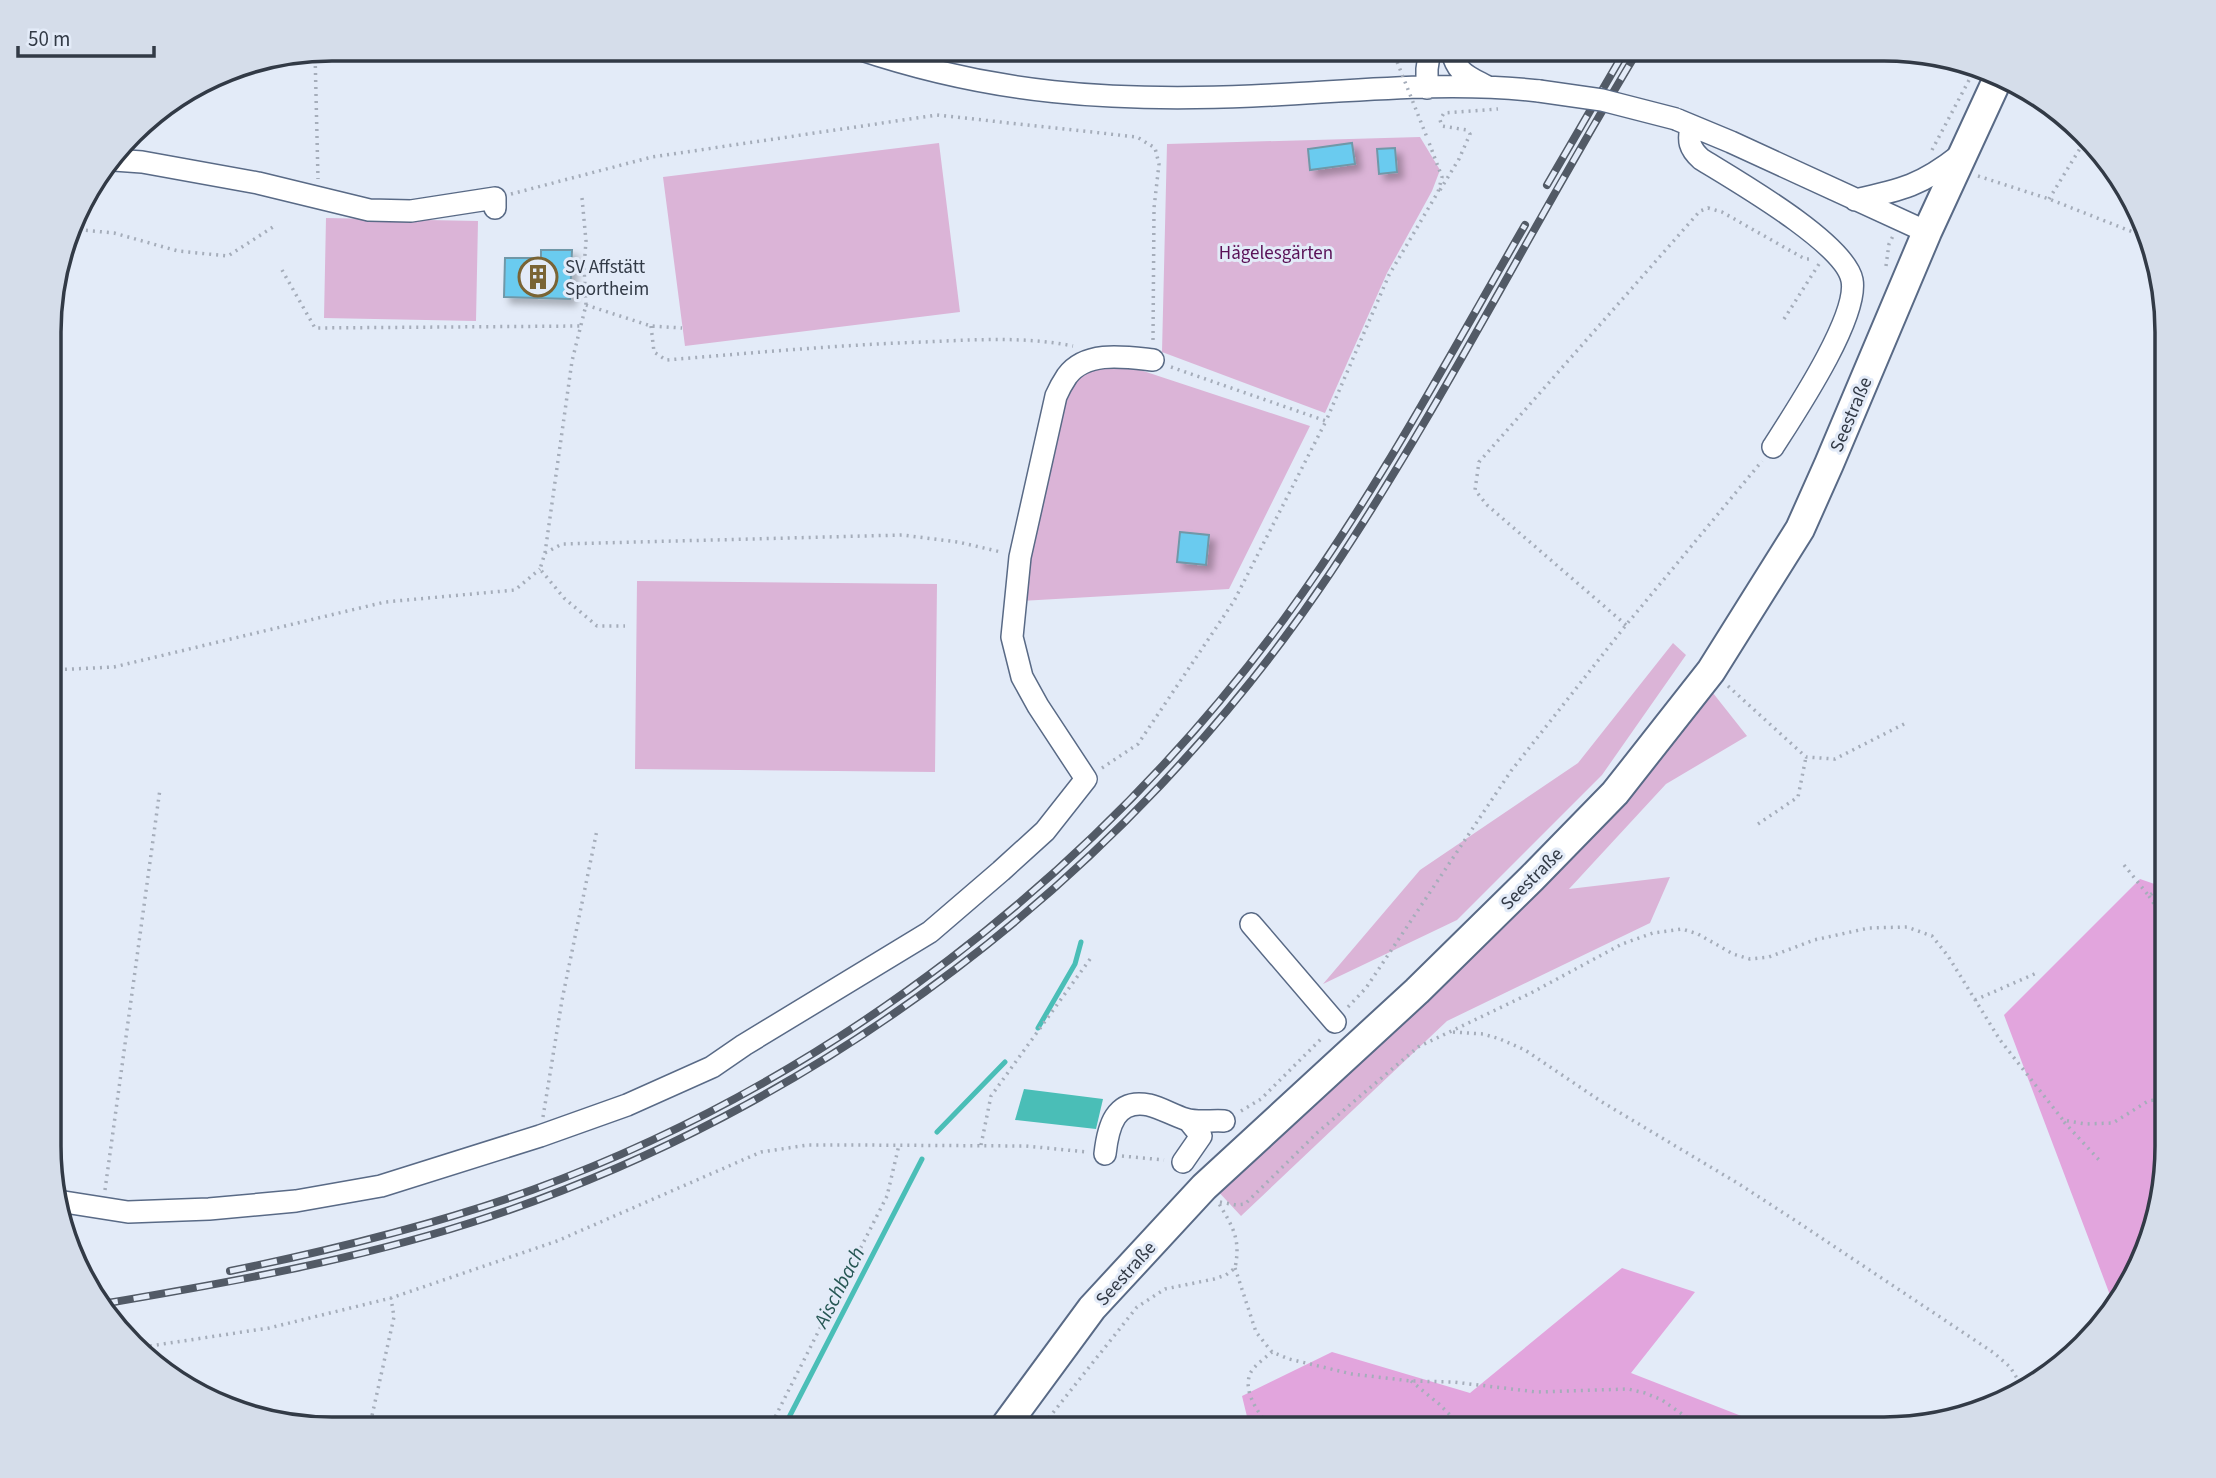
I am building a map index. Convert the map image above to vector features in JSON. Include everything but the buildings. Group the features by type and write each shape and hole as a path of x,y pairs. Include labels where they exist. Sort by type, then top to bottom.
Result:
{"main road":[{"name":"Seestraße","path":"1012,1417 1092,1308 1532,878 1615,793 1710,671 1800,529 1927,232 1995,85"}],"street":[{"path":"898,61 966,79 1050,92 1123,98 1488,87 1602,100 1684,123 1743,147 1927,232"},
{"path":"1427,88 1428,61"},
{"path":"1453,61 1463,74 1488,87"},
{"path":"1684,123 1690,149 1802,225 1848,267 1853,283 1843,325 1823,366 1773,447"},
{"path":"1854,200 1916,185 1960,160"},
{"path":"123,161 258,183 369,210 411,211 495,203"},
{"path":"67,1203 141,1211 209,1209 296,1201 381,1186 540,1136 626,1105 712,1067 930,932 1045,831 1086,779 1022,677 1012,637 1020,557 1056,396 1069,373 1088,360 1119,356 1153,360"},
{"path":"1251,924 1335,1022"},
{"path":"1105,1154 1107,1135 1118,1112 1132,1103 1150,1105 1188,1120 1224,1121"},
{"path":"1183,1162 1201,1136 1188,1120"}],"path":[{"path":"1397,61 1437,161 1442,177 1438,192"},
{"path":"315,62 318,199"},
{"path":"1931,151 1971,76"},
{"path":"1086,779 1138,744 1234,601 1326,421 1390,275 1438,192 1449,178 1470,134 1467,130 1442,126 1440,120 1444,113 1507,108"},
{"path":"495,203 652,157 937,114 1137,137 1155,148 1159,164 1154,208 1153,360 1326,421"},
{"path":"2049,200 2081,147"},
{"path":"1960,160 2049,200 2136,233"},
{"path":"61,670 114,667 385,601 515,590 541,569 572,361 586,305 586,241 582,198"},
{"path":"1626,625 1488,505 1475,490 1479,462 1700,211 1708,208 1721,212 1789,250"},
{"path":"1886,273 1889,244 1901,220"},
{"path":"82,230 114,233 178,251 228,256 273,227"},
{"path":"1784,319 1822,260"},
{"path":"282,270 315,328 580,326"},
{"path":"586,305 652,326 682,328"},
{"path":"652,326 654,352 666,360 846,345 978,340 1058,343 1082,348"},
{"path":"1224,1121 1261,1099 1313,1048 1366,988 1511,771 1626,625 1773,447"},
{"path":"545,553 562,544 902,535 958,542 1020,557"},
{"path":"541,569 564,598 597,625 625,625"},
{"path":"1710,671 1806,757 1835,759 1908,722"},
{"path":"1758,824 1798,797 1806,757"},
{"path":"90,1207 105,1190 160,789"},
{"path":"540,1136 562,1000 597,830"},
{"path":"2124,865 2155,905"},
{"path":"2149,896 2155,891"},
{"path":"1211,1194 1236,1205 1245,1204 1318,1132 1418,1046 1531,993 1622,944 1653,933 1682,929 1698,934 1733,954 1750,959 1769,957 1814,940 1869,928 1907,927 1932,936 1948,956 2000,1040 2063,1120 2101,1162"},
{"path":"981,1145 991,1096 1093,955"},
{"path":"1975,1000 2039,972"},
{"path":"1451,1032 1483,1034 1525,1050 1602,1102 1739,1184 2004,1360 2018,1381"},
{"path":"2063,1120 2085,1124 2113,1123 2148,1101 2155,1100"},
{"path":"151,1346 269,1328 391,1298 557,1241 761,1152 808,1145 1026,1146 1183,1162"},
{"path":"775,1417 887,1196 899,1145"},
{"path":"1211,1194 1233,1226 1238,1251 1235,1268 1256,1332 1272,1352 1326,1369 1411,1381 1453,1382 1537,1392 1628,1389 1645,1392 1662,1400 1685,1417"},
{"path":"1050,1417 1137,1307 1165,1289 1214,1279 1235,1268"},
{"path":"372,1417 394,1317 391,1298"},
{"path":"1263,1417 1253,1401 1248,1385 1251,1371 1272,1352"},
{"path":"1411,1381 1452,1417"}],"green space":[{"name":"Hägelesgärten","path":"1420,137 1440,170 1432,191 1387,273 1325,413 1162,352 1167,144"},
{"path":"939,143 960,312 685,346 663,177"},
{"path":"326,218 478,221 476,321 324,318"},
{"path":"1122,364 1310,426 1229,589 1021,601 1065,396 1077,378 1087,370"},
{"path":"637,581 937,584 935,772 635,769"},
{"path":"1673,643 1686,655 1602,775 1457,920 1323,984 1420,870 1578,763"},
{"path":"1713,693 1747,736 1666,784 1569,889 1670,877 1650,923 1447,1021 1241,1216 1215,1188 1588,842"}],"shaded area":[{"path":"2140,879 2155,884 2154,1163 2146,1216 2127,1266 2110,1295 2004,1015"},
{"path":"1024,1089 1103,1099 1096,1129 1015,1120"},
{"path":"1622,1268 1695,1292 1631,1373 1744,1417 1247,1417 1242,1396 1332,1352 1470,1393"}],"waterway":[{"path":"1038,1028 1075,964 1081,942"},
{"path":"937,1132 1005,1062"},
{"name":"Aischbach","path":"789,1417 922,1159"}],"railway":[{"path":"1547,185 1619,61"},
{"path":"111,1302 241,1279 379,1249 470,1223 598,1176 723,1117 842,1048 955,970 1061,882 1160,786 1250,682 1331,572 1412,444 1632,61"},
{"path":"230,1271 345,1245 458,1214 532,1190 642,1145 749,1091 852,1029 950,959 1042,883 1129,800 1210,712 1284,619 1380,475 1525,225"}],"place":[{"name":"SV Affstätt Sportheim","path":"538,277"}]}
